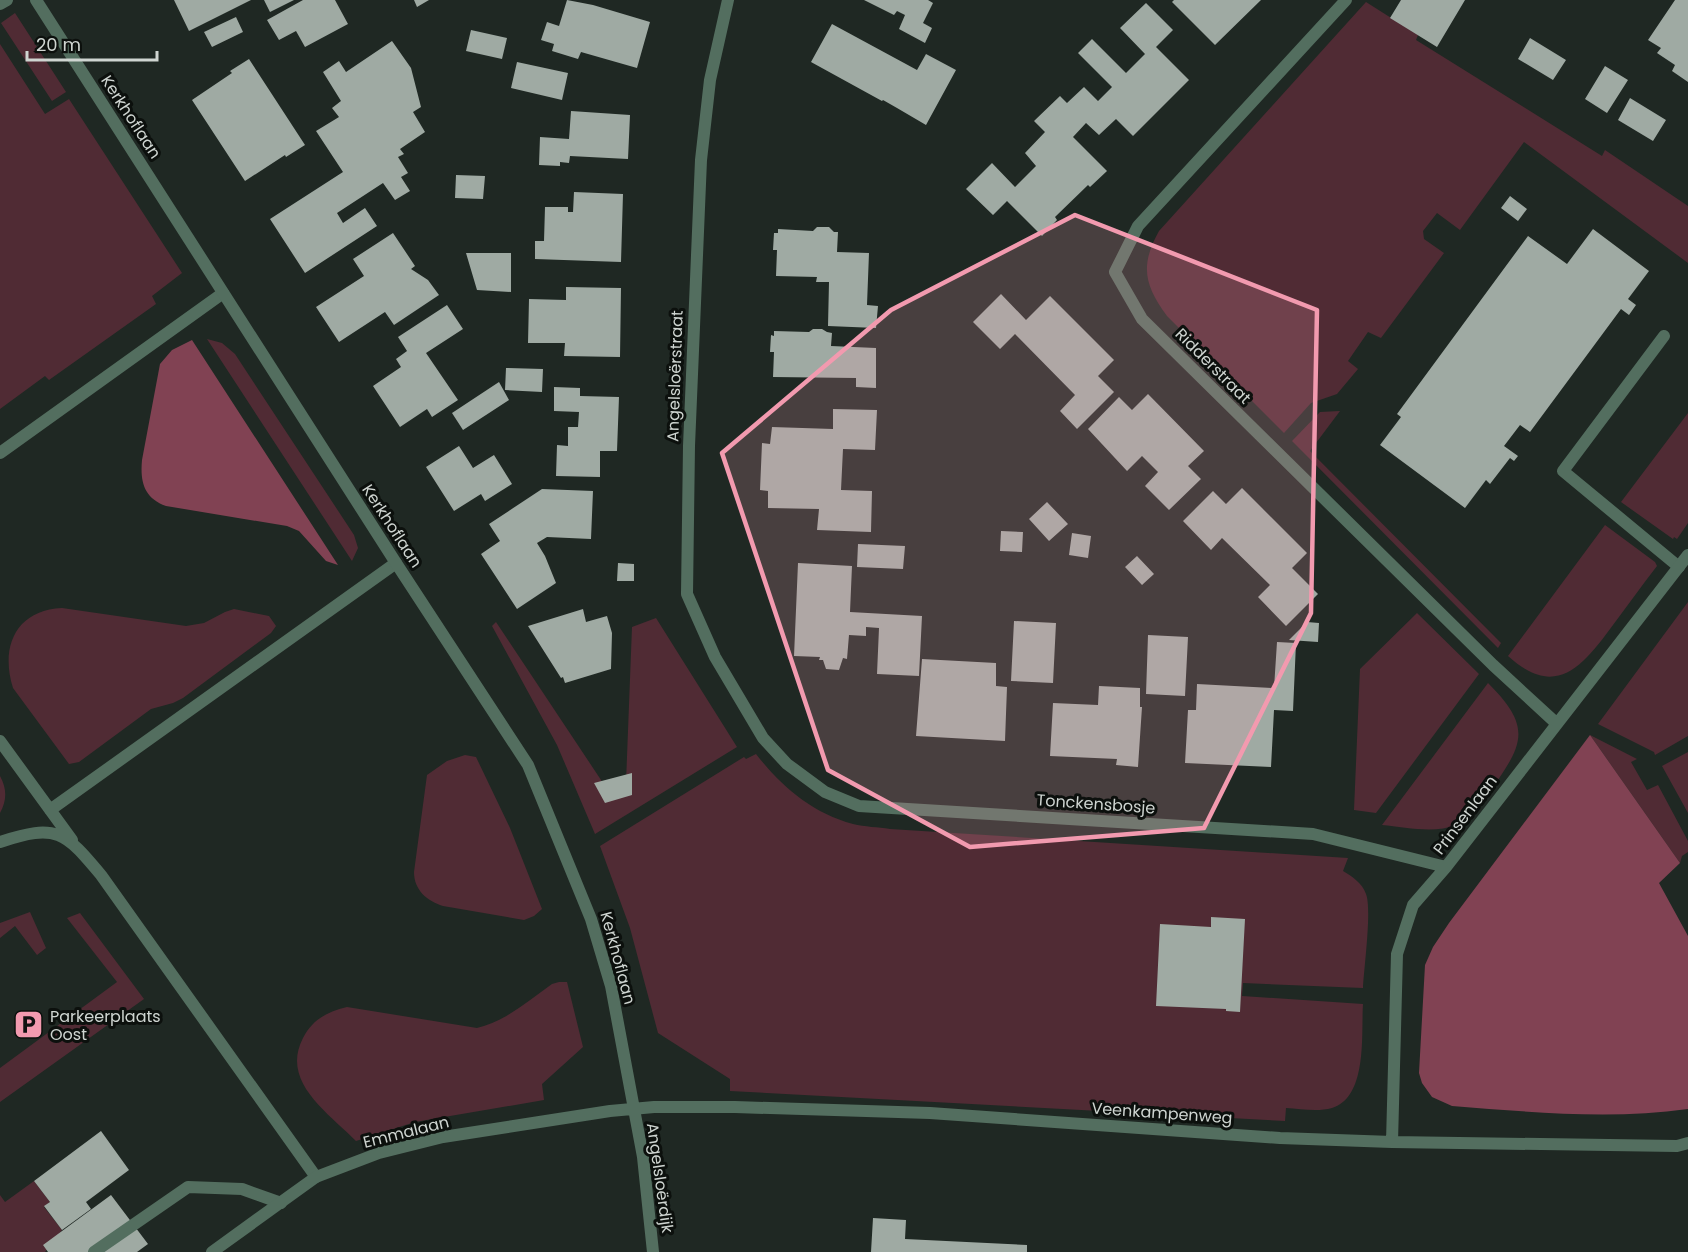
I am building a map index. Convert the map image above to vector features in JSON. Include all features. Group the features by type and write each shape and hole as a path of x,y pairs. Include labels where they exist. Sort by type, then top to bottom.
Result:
{"street":[{"path":"0,4 7,0"},
{"name":"Kerkhoflaan","path":"36,0 528,765 591,919 611,986 634,1108"},
{"name":"Angelsloërstraat","path":"728,0 710,80 701,160 689,446 687,594 715,657 763,738"},
{"name":"Ridderstraat","path":"1346,0 1138,226 1115,272 1142,320 1492,665 1556,723"},
{"path":"0,453 223,293"},
{"path":"1664,336 1563,471 1679,567"},
{"name":"Prinsenlaan","path":"1392,1142 1397,954 1413,905 1446,867 1688,555"},
{"path":"50,810 396,563"},
{"name":"Tonckensbosje","path":"763,738 787,764 825,792 859,806 1313,834 1446,867"},
{"path":"0,741 316,1177"},
{"path":"0,842 26,834 48,832 75,844"},
{"name":"Veenkampenweg","path":"634,1108 711,1106 930,1113 1280,1138 1392,1142 1677,1146 1688,1143"},
{"name":"Emmalaan","path":"212,1252 316,1177 379,1153 443,1137 634,1108"},
{"name":"Angelsloërdijk","path":"634,1108 644,1157 653,1252"},
{"path":"94,1252 188,1187 242,1189 281,1203"}],"highlighted area":[{"path":"1075,215 1317,310 1311,613 1204,828 970,847 828,770 722,453 891,310"}],"shaded area":[{"path":"1366,2 1418,35 1416,40 1602,156 1605,150 1688,206 1688,263 1524,142 1460,230 1437,213 1423,231 1424,239 1444,253 1381,338 1368,332 1348,361 1358,369 1337,394 1311,403 1284,433 1167,316 1149,284 1147,265 1149,254 1159,231"},
{"path":"15,13 66,92 52,101 1,23"},
{"path":"0,44 45,114 69,99 182,273 152,296 156,304 49,380 45,376 0,409"},
{"path":"207,339 222,343 235,354 354,535 358,548 352,561"},
{"path":"192,340 338,565 326,561 299,531 287,526 166,506 148,494 143,482 142,460 160,364 172,350"},
{"path":"1340,411 1310,451 1501,643 1498,648 1292,441 1320,412"},
{"path":"1688,413 1688,523 1677,539 1674,537 1673,539 1621,502"},
{"path":"1605,525 1655,562 1657,566 1602,640 1579,664 1567,672 1554,676 1540,675 1525,669 1508,656"},
{"path":"1688,602 1688,736 1655,755 1654,752 1598,724"},
{"path":"62,608 186,626 204,623 234,609 269,616 276,626 271,633 183,698 151,709 79,762 69,764 13,688 9,673 11,645 15,633 23,623 46,610"},
{"path":"1417,613 1479,674 1376,813 1354,810 1360,669"},
{"path":"656,618 737,747 595,834 557,745 492,626 496,622 607,789 626,783 632,627"},
{"path":"1488,683 1512,712 1517,724 1518,735 1511,760 1484,800 1467,818 1447,828 1419,829 1382,825"},
{"path":"1590,735 1637,759 1631,762 1647,790 1658,785 1688,841 1688,852 1682,856 1680,863"},
{"path":"1590,735 1680,863 1659,883 1688,936 1688,1109 1600,1114 1452,1106 1432,1097 1422,1083 1419,1073 1425,965 1433,947 1449,923"},
{"path":"1688,752 1688,813 1662,766"},
{"path":"756,754 798,797 824,813 858,825 890,829 1348,858 1343,871 1360,883 1368,902 1363,988 1243,983 1242,996 1363,1004 1360,1063 1352,1091 1344,1102 1332,1108 1315,1110 1286,1108 1285,1121 730,1091 730,1079 658,1033 630,928 600,846 744,757 746,759"},
{"path":"465,755 476,757 510,828 542,909 534,916 524,920 443,906 422,894 416,884 414,872 427,775 447,761"},
{"path":"0,776 5,795 0,813"},
{"path":"30,912 46,948 37,955 15,926 0,938 0,923"},
{"path":"80,913 144,999 0,1102 0,1068 117,982 67,918"},
{"path":"567,982 583,1047 542,1084 544,1100 415,1122 356,1141 321,1108 303,1083 298,1069 298,1054 303,1038 316,1021 333,1011 347,1007 477,1028 498,1021 552,984"},
{"path":"34,1181 50,1202 44,1207 62,1230 45,1252 0,1252 0,1195 5,1202"}],"building":[{"path":"174,0 251,0 189,31"},
{"path":"264,0 294,0 270,12"},
{"path":"303,0 335,0 348,24 305,47 296,31 279,40 267,20"},
{"path":"414,0 429,0 417,7"},
{"path":"567,0 593,5 650,22 637,68 581,52 578,59 552,51 554,44 541,40 547,22 559,26"},
{"path":"864,0 928,0 933,3 923,23 932,28 925,43 899,29 905,15 897,11 894,15"},
{"path":"1174,0 1261,0 1215,45 1172,2"},
{"path":"1401,0 1465,0 1437,47 1390,18"},
{"path":"1675,0 1688,0 1688,82 1672,71 1675,65 1657,53 1661,48 1648,40"},
{"path":"1146,3 1173,30 1156,47 1189,80 1133,136 1116,119 1099,135 1086,123 1073,137 1107,171 1090,187 1088,185 1055,217 1057,220 1042,236 1007,201 993,215 966,189 992,163 1015,187 1036,166 1025,153 1045,132 1034,121 1060,96 1067,103 1084,87 1098,101 1112,87 1078,53 1092,39 1126,73 1145,54 1120,28"},
{"path":"236,17 243,32 212,47 204,32"},
{"path":"832,24 917,70 926,54 956,70 926,125 811,62"},
{"path":"471,30 507,38 502,59 466,51"},
{"path":"1530,38 1566,60 1553,80 1518,59"},
{"path":"392,41 411,68 421,107 413,112 425,132 400,149 404,154 398,157 408,173 401,177 410,191 395,200 383,183 337,213 343,223 365,208 377,226 305,273 270,219 343,172 316,131 339,117 332,108 341,101 323,72 339,61 346,72"},
{"path":"249,59 305,145 245,181 192,100"},
{"path":"517,62 568,73 562,100 511,88"},
{"path":"1605,66 1628,80 1607,113 1585,99"},
{"path":"1630,98 1666,120 1653,141 1618,120"},
{"path":"571,111 630,115 628,159 570,156 569,163 560,162 560,166 539,165 540,137 569,139"},
{"path":"456,175 485,176 483,199 455,198"},
{"path":"574,192 623,194 621,262 535,259 535,241 544,241 545,207 568,207 568,212 573,212"},
{"path":"1510,196 1527,209 1518,221 1501,208"},
{"path":"817,227 829,227 834,232 838,232 837,252 869,253 867,305 878,306 876,328 828,326 829,282 816,282 817,277 776,276 777,250 773,250 774,233 778,233 778,229 813,231"},
{"path":"1593,229 1649,271 1628,299 1636,305 1629,315 1621,309 1530,432 1520,425 1504,446 1518,456 1514,461 1510,458 1490,484 1486,480 1465,508 1380,445 1401,417 1397,414 1528,236 1567,264"},
{"path":"393,233 415,266 411,269 428,280 439,295 394,325 385,312 339,342 316,307 364,276 353,259"},
{"path":"466,253 511,253 511,292 477,290"},
{"path":"566,287 621,288 620,357 564,356 565,343 528,343 529,299 566,300"},
{"path":"1001,294 1026,320 1050,296 1114,360 1098,376 1114,392 1077,429 1060,411 1075,395 1015,334 1000,349 973,322"},
{"path":"447,305 463,329 426,353 458,400 432,417 427,409 400,427 373,386 401,367 396,359 407,351 398,337"},
{"path":"813,329 822,329 832,333 831,346 876,348 876,388 856,387 856,378 773,377 774,352 770,352 771,335 774,336 774,331 809,332"},
{"path":"506,368 543,369 542,392 505,390"},
{"path":"499,382 509,400 463,430 452,413"},
{"path":"554,387 580,388 580,396 619,397 617,451 600,451 600,477 556,476 557,445 568,446 568,427 578,427 579,412 554,411"},
{"path":"1148,394 1204,451 1188,466 1201,479 1169,510 1145,486 1158,472 1142,456 1127,471 1088,429 1119,397 1132,410"},
{"path":"833,409 877,410 875,450 843,449 841,490 872,491 871,532 817,530 819,509 768,508 768,491 760,490 762,443 770,444 772,427 833,429"},
{"path":"459,446 473,468 494,455 512,484 485,501 481,494 454,511 426,467"},
{"path":"1242,488 1307,553 1292,568 1318,594 1286,626 1258,597 1270,585 1222,538 1211,550 1183,521 1213,491 1226,504"},
{"path":"542,489 593,491 591,539 547,537 537,543 556,583 517,609 481,554 500,541 489,524"},
{"path":"1047,502 1068,524 1049,541 1029,519"},
{"path":"1001,531 1023,532 1022,552 1000,551"},
{"path":"1072,533 1091,536 1088,558 1069,555"},
{"path":"858,544 905,546 903,569 857,567"},
{"path":"1137,556 1154,574 1142,585 1125,567"},
{"path":"618,563 634,564 634,581 617,581"},
{"path":"798,563 852,566 850,612 922,616 919,676 877,674 879,628 866,627 866,636 849,635 847,659 843,658 839,670 826,669 823,660 819,660 820,657 794,656"},
{"path":"583,609 586,622 607,616 612,633 611,669 565,683 528,626"},
{"path":"1014,621 1056,623 1053,683 1011,681"},
{"path":"1307,622 1319,623 1318,642 1289,640"},
{"path":"1148,635 1188,637 1185,696 1146,694"},
{"path":"1277,642 1296,643 1293,711 1274,710 1271,767 1185,763 1188,710 1196,710 1197,684 1274,688"},
{"path":"922,659 996,663 996,686 1007,687 1005,741 916,736"},
{"path":"1099,686 1140,688 1140,707 1142,707 1138,767 1116,765 1117,759 1050,756 1053,703 1098,705"},
{"path":"632,773 632,795 605,803 594,783"},
{"path":"1211,917 1245,919 1240,1012 1226,1011 1226,1009 1156,1006 1160,924 1211,927"},
{"path":"101,1131 129,1170 86,1202 91,1209 62,1230 44,1206 50,1202 34,1181"},
{"path":"111,1195 148,1244 137,1252 48,1252 43,1245"},
{"path":"873,1218 906,1220 905,1239 1027,1245 1027,1252 871,1252"}],"place":[{"name":"Parkeerplaats Oost","path":"29,1025"}]}
